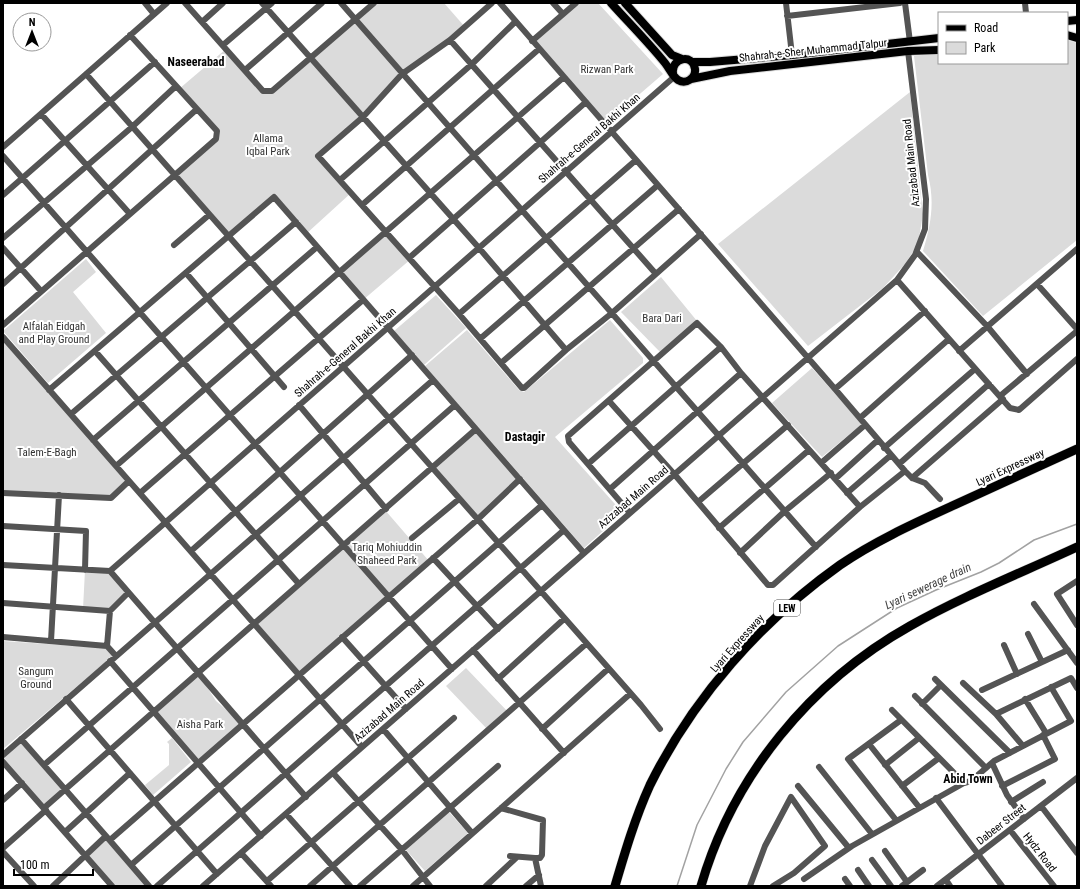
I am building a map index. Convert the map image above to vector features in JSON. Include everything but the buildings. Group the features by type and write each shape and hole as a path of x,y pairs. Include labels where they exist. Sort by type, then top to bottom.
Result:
{"highway":[{"name":"Lyari Expressway","path":"615,886 631,834 650,786 683,726 733,662 783,611 841,565 905,528 1077,449"},
{"path":"701,886 712,852 724,826 760,761 796,717 828,685 868,653 911,625 1077,547"}],"main road":[{"path":"611,3 674,75 681,81 691,79 695,69 692,62 672,55 625,3"},
{"name":"Shahrah-e-Sher Muhammad Talpur","path":"692,62 710,62 792,55 938,38"},
{"name":"Shahrah-e-Sher Muhammad Talpur","path":"691,79 730,71 908,51 938,50"},
{"path":"674,75 673,66 682,59"}],"street":[{"path":"145,3 154,14"},
{"path":"3,146 167,3"},
{"path":"185,3 263,91 272,91 374,3"},
{"path":"202,22 223,3"},
{"path":"223,46 264,5 272,3"},
{"path":"245,70 322,3"},
{"path":"341,3 370,34 402,74 766,488 816,547"},
{"path":"492,3 450,40 402,74 362,117 318,156 386,231 523,388 566,350 612,313 701,234"},
{"path":"500,3 835,389 905,472 912,478 925,483 940,499"},
{"path":"553,3 563,14"},
{"path":"532,41 576,3"},
{"path":"786,3 792,55"},
{"path":"787,16 900,3"},
{"path":"905,3 910,42"},
{"path":"264,5 479,248 566,350"},
{"path":"340,180 472,64 515,22"},
{"path":"3,325 216,139 217,131 130,35"},
{"path":"450,40 656,274"},
{"path":"362,205 539,49"},
{"name":"Azizabad Main Road","path":"203,886 897,280 916,252 925,229 926,199 908,51"},
{"path":"3,195 155,62"},
{"path":"86,74 540,592 641,705 660,729"},
{"name":"Shahrah-e-General Bakhi Khan","path":"110,571 612,132 674,75"},
{"path":"116,466 564,77"},
{"path":"3,238 132,127 176,86"},
{"path":"409,258 586,102"},
{"path":"3,284 197,110"},
{"path":"41,114 130,214"},
{"path":"3,156 452,669"},
{"path":"459,314 636,160"},
{"path":"480,338 658,185"},
{"path":"49,390 274,197 584,553"},
{"path":"501,363 679,210"},
{"path":"174,246 209,215"},
{"path":"70,414 296,222"},
{"path":"93,440 318,247"},
{"path":"3,248 41,292"},
{"path":"959,351 1077,249"},
{"path":"916,252 987,326 1026,374"},
{"path":"186,273 284,387"},
{"path":"897,280 1010,408 1019,410 1077,359"},
{"path":"912,478 1002,398 1026,374 1077,330 1037,284"},
{"path":"140,493 363,300"},
{"path":"835,389 924,311"},
{"path":"630,513 569,442 568,436 697,323 721,347 741,373 860,507"},
{"path":"3,337 362,747"},
{"path":"860,418 949,339"},
{"path":"588,464 721,347"},
{"path":"95,351 299,584"},
{"path":"191,551 412,356"},
{"path":"884,448 975,368"},
{"path":"610,489 741,373"},
{"path":"3,755 210,573 434,380"},
{"path":"899,464 989,384"},
{"path":"609,401 674,474 768,585 773,585 860,507 905,472"},
{"path":"299,405 386,509"},
{"path":"44,765 455,405"},
{"path":"698,502 788,425"},
{"path":"821,463 865,425"},
{"path":"3,848 65,789 476,430"},
{"path":"835,479 878,440"},
{"path":"719,528 809,450"},
{"path":"847,493 890,455"},
{"path":"740,553 785,511 830,473"},
{"path":"53,886 85,855 154,800 477,520 520,480"},
{"path":"3,492 111,498 129,481"},
{"path":"51,641 59,495"},
{"path":"412,538 459,499"},
{"path":"131,865 542,505"},
{"path":"3,526 86,531 85,570"},
{"path":"157,886 564,530"},
{"path":"433,558 498,629"},
{"path":"3,565 110,571 306,797"},
{"path":"1077,582 1057,594 1077,625"},
{"path":"107,646 110,611 128,592"},
{"path":"3,603 110,611"},
{"path":"1034,604 1077,663"},
{"path":"498,679 564,619"},
{"path":"1028,634 1042,662"},
{"path":"342,637 406,709"},
{"path":"3,638 107,646 116,656"},
{"path":"310,886 586,644"},
{"path":"1004,645 1017,674"},
{"path":"473,650 564,754"},
{"path":"982,690 1068,650"},
{"path":"110,661 261,836"},
{"path":"542,729 608,669"},
{"path":"996,714 1071,678 1077,688"},
{"path":"935,679 1010,753"},
{"path":"963,682 996,714 1024,746"},
{"path":"922,704 940,685"},
{"path":"804,879 872,834 919,807 964,783 971,781 992,763 1071,721 1051,687"},
{"path":"413,886 564,754 630,694"},
{"path":"915,696 986,768"},
{"path":"66,699 217,874"},
{"path":"1002,786 1055,759 1045,734 1025,700"},
{"path":"892,710 964,783"},
{"path":"242,853 269,884 311,842 454,718"},
{"path":"896,820 848,759 901,720"},
{"path":"383,729 472,833"},
{"path":"885,764 919,738"},
{"path":"21,739 149,886"},
{"path":"868,744 919,807"},
{"path":"902,786 939,758"},
{"path":"3,762 85,855 110,886"},
{"path":"992,763 1011,802 1024,819"},
{"path":"360,886 498,766"},
{"path":"819,767 872,834"},
{"path":"65,832 130,773"},
{"path":"333,773 402,850 422,878 430,886"},
{"path":"1075,780 1077,788"},
{"name":"Dabeer Street","path":"937,886 1075,780"},
{"path":"1011,802 1043,782"},
{"path":"3,800 22,783"},
{"path":"798,786 849,848"},
{"path":"750,886 765,846 791,797 825,846 794,874 773,886"},
{"path":"936,798 1002,886"},
{"path":"1040,806 1077,853"},
{"path":"486,886 514,856 540,858 542,855 543,820 501,808"},
{"path":"286,814 350,886"},
{"name":"Hydz Road","path":"1010,830 1054,886"},
{"path":"885,851 905,884 923,870"},
{"path":"3,852 34,886"},
{"path":"535,858 541,886"},
{"path":"872,860 891,886"},
{"path":"858,870 869,886"},
{"path":"526,886 538,875"},
{"path":"845,879 850,886"},
{"path":"946,880 950,886"}],"green space":[{"name":"Allama Iqbal Park","path":"374,3 444,3 465,27 402,74 363,117 319,156 351,193 306,234 274,197 228,237 174,175 217,134 179,89 226,49 267,92"},
{"name":"Rizwan Park","path":"576,3 598,3 663,74 605,124 532,41"},
{"path":"1068,40 1077,43 1077,240 983,316 923,251 930,222 932,204 914,56 938,53 938,64 1068,64"},
{"path":"910,92 923,214 918,244 905,264 883,288 808,346 718,244"},
{"path":"386,231 411,259 363,300 339,272"},
{"name":"Alfalah Eidgah and Play Ground","path":"86,259 96,272 73,292 106,333 48,383 3,331"},
{"name":"Bara Dari","path":"661,277 697,321 661,353 621,312"},
{"path":"436,295 466,328 424,365 394,331"},
{"path":"610,320 643,358 643,363 555,437 623,513 584,548 425,366 467,330 519,390 524,392"},
{"name":"Talem-E-Bagh","path":"3,337 129,481 111,498 3,493"},
{"path":"812,368 862,424 822,457 772,403"},
{"path":"476,429 520,479 477,520 432,468"},
{"name":"Tariq Mohiuddin Shaheed Park","path":"385,510 429,561 299,674 254,624"},
{"path":"85,570 110,571 128,593 110,611 83,609"},
{"name":"Sangum Ground","path":"3,641 105,648 113,656 3,749"},
{"path":"466,668 509,713 488,730 446,686"},
{"name":"Aisha Park","path":"198,673 216,701 242,723 197,762 153,712"},
{"path":"172,738 191,762 153,795 145,785 169,765 169,744 167,742"},
{"path":"21,739 65,789 44,808 3,762 3,755"},
{"path":"449,812 468,833 425,871 406,850"},
{"path":"106,836 149,886 112,886 85,855"}],"waterway":[{"name":"Lyari sewerage drain","path":"677,886 697,825 726,769 743,742 786,692 838,646 897,608 981,572 999,563 1034,540 1077,524"}],"district":[{"name":"Naseerabad","path":"196,62"},
{"name":"Dastagir","path":"525,437"},
{"name":"Abid Town","path":"968,779"}]}
